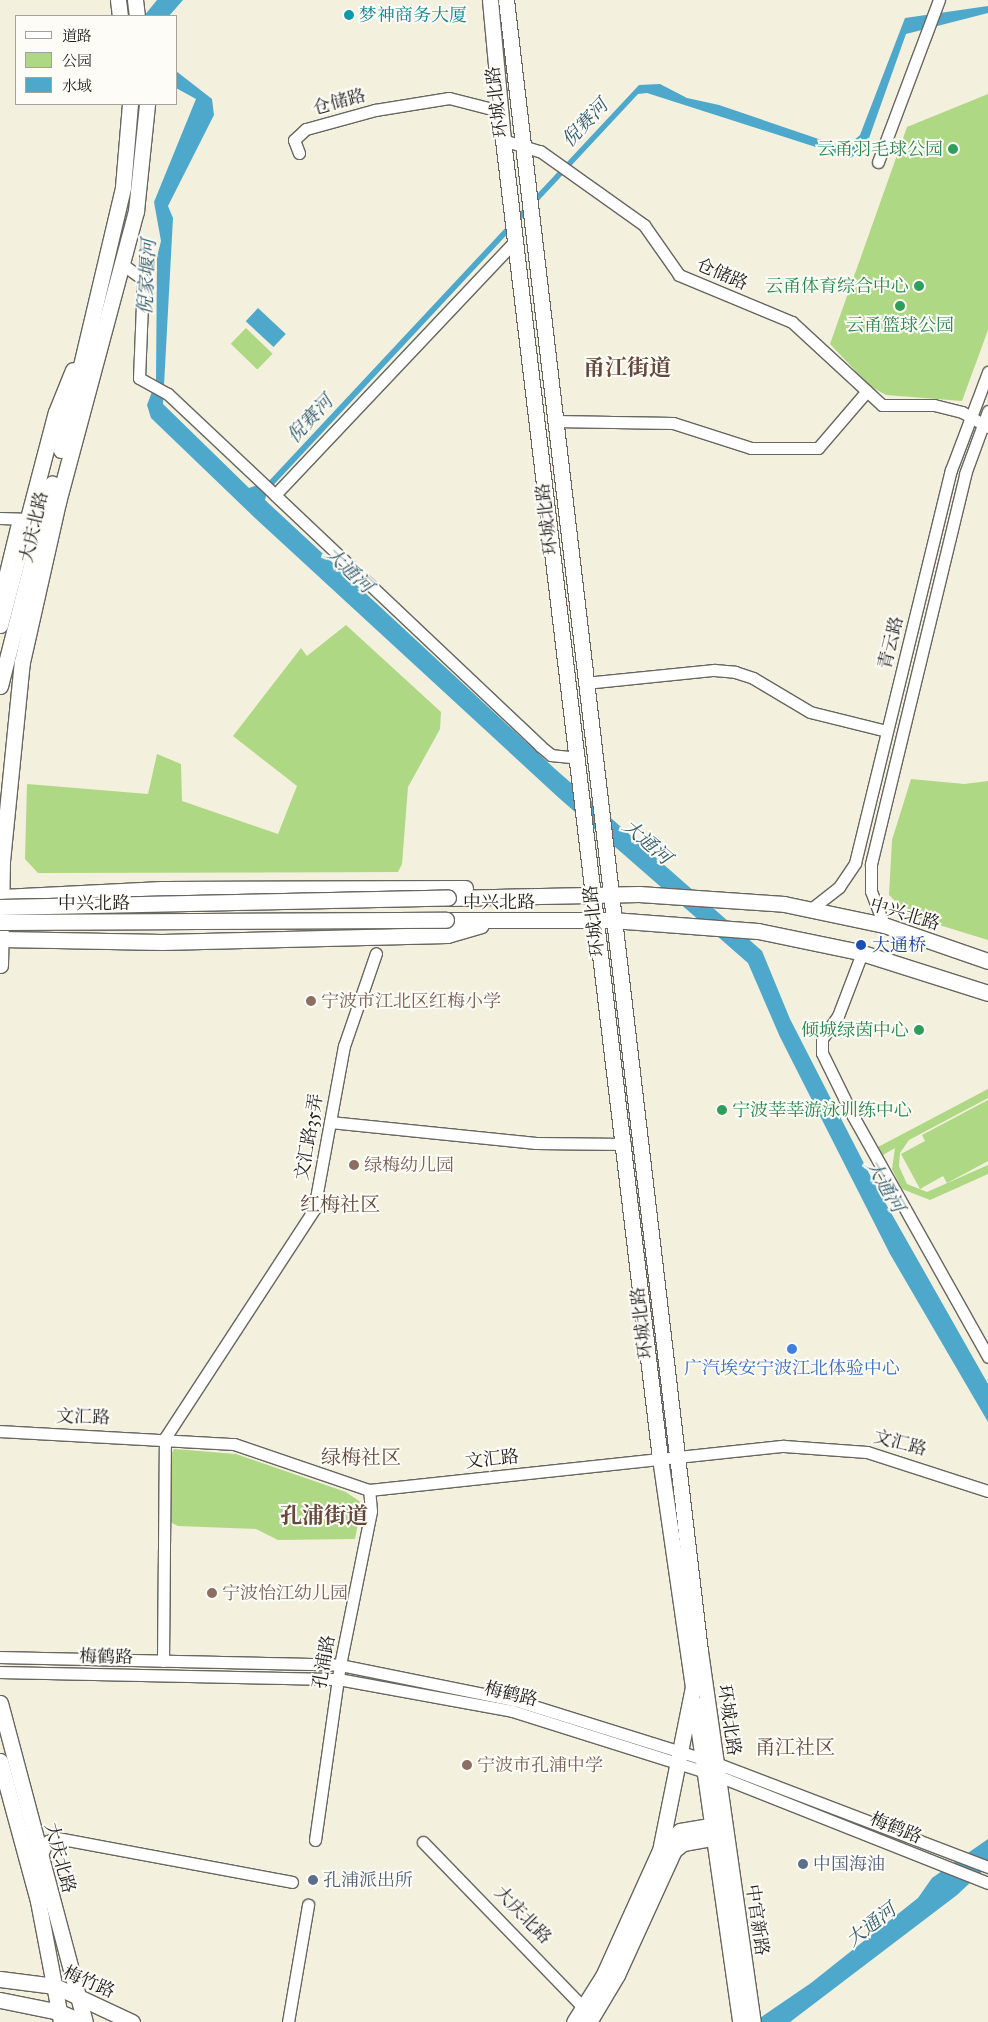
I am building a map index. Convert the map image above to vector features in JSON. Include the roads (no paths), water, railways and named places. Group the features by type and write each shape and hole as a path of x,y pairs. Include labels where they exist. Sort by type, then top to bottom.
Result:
{"main road":[{"path":"118,0 120,15"},
{"path":"135,0 138,15"},
{"name":"环城北路","path":"490,0 502,140 580,777 595,895 605,920 677,1457 710,1767 719,1830"},
{"name":"环城北路","path":"506,0 532,240 606,854 610,894 605,920 625,1144 660,1458 693,1687 710,1767"},
{"name":"大庆北路","path":"0,965 1,900 14,712 49,518 124,187 130,105"},
{"name":"大庆北路","path":"49,518 136,211 147,105"},
{"name":"大庆北路","path":"0,625 22,519 56,412 77,357 88,343"},
{"path":"1,682 49,518"},
{"path":"1,900 217,888 499,888 547,896"},
{"name":"中兴北路","path":"1,900 448,898 610,894 679,895 810,909 884,925 988,961"},
{"path":"1,939 162,942 447,935 499,920"},
{"name":"中兴北路","path":"0,922 605,920 697,925 758,931 862,953 988,993"},
{"name":"环城北路","path":"589,2015 603,1976 660,1850 682,1758 693,1687"},
{"name":"大庆北路","path":"0,1703 39,1861 80,1996 83,2022"},
{"name":"大庆北路","path":"0,1761 38,1901 60,2017"},
{"name":"环城北路","path":"660,1850 680,1831 719,1830"},
{"name":"环城北路","path":"574,2022 589,2015 674,1850 682,1843 719,1830"},
{"name":"中官新路","path":"719,1830 749,2020"},
{"name":"梅竹路","path":"0,1979 55,1986 80,1996 132,2022"},
{"path":"0,2000 83,2022"}],"street":[{"path":"878,162 938,2"},
{"name":"仓储路","path":"299,153 294,140 306,129 376,110 449,98 500,111"},
{"name":"仓储路","path":"502,140 540,151 644,225 679,275 792,322 866,392 887,407 934,405 971,416 986,426"},
{"path":"274,495 515,241"},
{"path":"122,264 143,279 139,378 168,394 540,746 551,755 578,758"},
{"name":"青云路","path":"810,909 851,871 888,731 952,470 988,372"},
{"path":"554,421 673,423 751,448 818,448 866,392"},
{"name":"青云路","path":"884,925 871,891 871,864 965,474 986,426 988,411"},
{"path":"0,518 49,518"},
{"path":"0,594 22,519"},
{"path":"585,683 714,670 735,672 753,678 810,712 888,731"},
{"path":"862,953 838,1016 822,1039 822,1053 852,1116 988,1357"},
{"name":"文汇路35弄","path":"165,1438 314,1209 344,1046 376,954"},
{"path":"330,1122 536,1143 625,1144"},
{"name":"文汇路","path":"0,1431 165,1438 234,1444 368,1490 784,1446 827,1446 921,1466 988,1491"},
{"path":"163,1661 165,1438"},
{"name":"孔浦路","path":"315,1840 340,1665 371,1511 368,1490"},
{"name":"梅鹤路","path":"0,1657 340,1665 514,1700 710,1767 988,1867"},
{"name":"梅鹤路","path":"0,1672 338,1679 512,1710 682,1758"},
{"name":"梅鹤路","path":"710,1767 986,1882"},
{"path":"39,1861 48,1841 57,1838 292,1882"},
{"name":"大庆北路","path":"423,1842 589,2015"},
{"path":"288,2022 308,1905"}],"water":[{"path":"157,0 183,0 170,15 145,15"},
{"path":"988,6 988,13 906,34 868,141 863,151 850,158 647,93 638,94 267,492 265,500 554,768 762,951 790,1019 873,1181 988,1384 988,1422 890,1254 780,1037 748,963 559,798 255,518 151,418 147,405 156,381 157,257 161,241 154,202 196,99 178,89 178,73 212,99 214,115 168,206 173,218 163,404 249,488 269,481 639,85 660,84 687,98 719,105 845,148 860,135 905,18"},
{"path":"258,308 286,334 274,347 246,321"},
{"path":"988,1839 988,1866 957,1895 790,2022 754,2022 811,1983 918,1898 932,1878"}],"place":[{"name":"梦神商务大厦","path":"349,15"},
{"name":"云甬羽毛球公园","path":"953,149"},
{"name":"云甬体育综合中心","path":"919,286"},
{"name":"云甬篮球公园","path":"900,306"},
{"name":"大通桥","path":"861,945"},
{"name":"宁波市江北区红梅小学","path":"311,1001"},
{"name":"倾城绿茵中心","path":"919,1030"},
{"name":"宁波莘莘游泳训练中心","path":"722,1110"},
{"name":"绿梅幼儿园","path":"354,1165"},
{"name":"广汽埃安宁波江北体验中心","path":"792,1349"},
{"name":"宁波怡江幼儿园","path":"212,1593"},
{"name":"宁波市孔浦中学","path":"467,1765"},
{"name":"中国海油","path":"803,1864"},
{"name":"孔浦派出所","path":"313,1880"}],"district":[{"name":"甬江街道","path":"627,368"},
{"name":"红梅社区","path":"340,1204"},
{"name":"绿梅社区","path":"361,1457"},
{"name":"孔浦街道","path":"324,1516"},
{"name":"甬江社区","path":"795,1747"}],"water label":[{"name":"倪赛河","path":"585,123"},
{"name":"倪家堰河","path":"147,277"},
{"name":"倪赛河","path":"310,419"},
{"name":"大通河","path":"349,570"},
{"name":"大通河","path":"647,842"},
{"name":"大通河","path":"885,1186"},
{"name":"大通河","path":"871,1925"}]}
